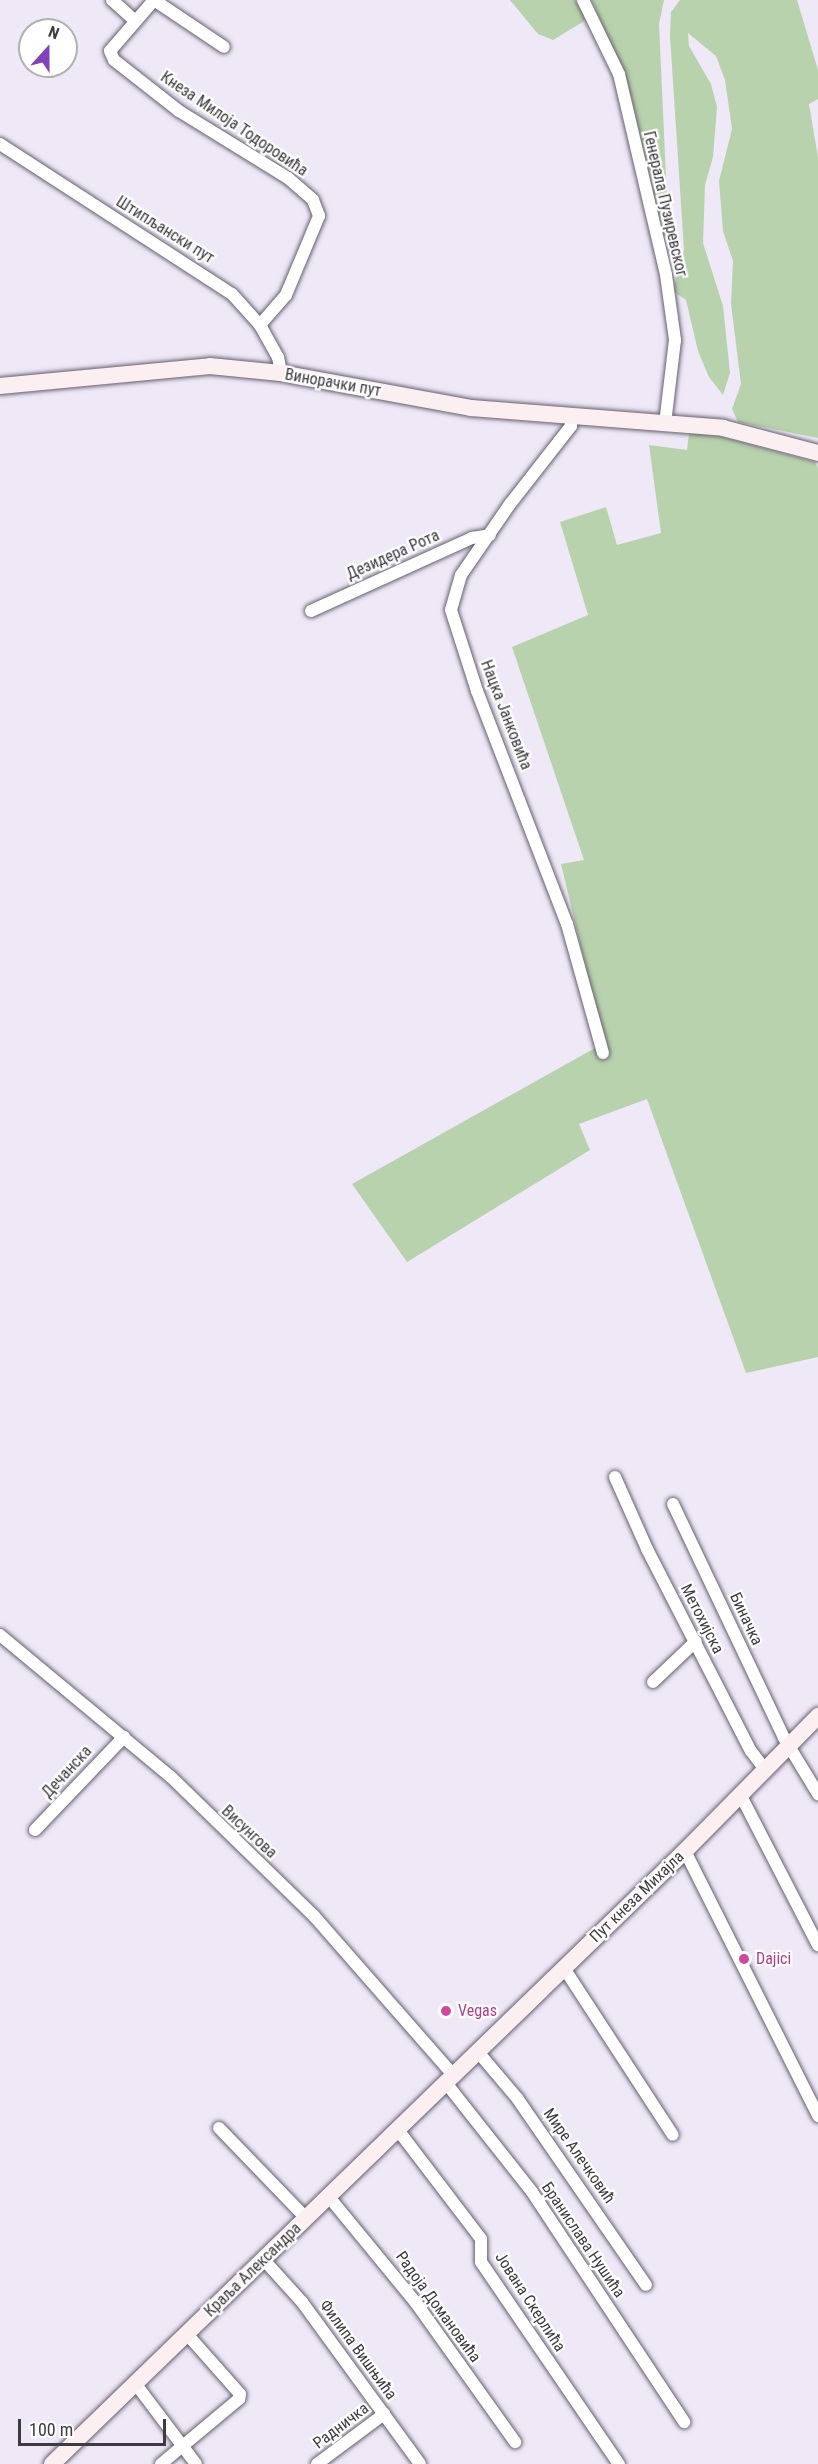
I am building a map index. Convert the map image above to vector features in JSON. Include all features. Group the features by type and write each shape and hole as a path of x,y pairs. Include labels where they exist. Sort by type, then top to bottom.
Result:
{"main road":[{"name":"Винорачки пут","path":"0,386 210,366 281,373 471,408 723,428 818,453"},
{"name":"Пут кнеза Михајла","path":"450,2079 790,1747 816,1725"},
{"name":"Краља Александра","path":"52,2464 450,2079"}],"street":[{"path":"112,0 135,21 154,0 224,47"},
{"name":"Генерала Пузиревског","path":"583,0 619,74 666,275 675,340 665,424"},
{"name":"Кнеза Милоја Тодоровића","path":"135,21 110,51 118,64 179,111 269,164 313,200 319,216 286,295 260,325"},
{"name":"Штипљански пут","path":"0,144 215,280 260,325 278,357 281,373"},
{"name":"Нацка Јанковића","path":"572,416 572,426 461,575 452,610 477,691 567,924 603,1053"},
{"name":"Дезидера Рота","path":"311,611 472,538 490,535"},
{"name":"Метохијска","path":"615,1477 751,1751 766,1771"},
{"name":"Биначка","path":"673,1504 790,1747 818,1794"},
{"name":"Висунгова","path":"0,1635 171,1777 314,1916 450,2079"},
{"path":"653,1682 696,1641"},
{"name":"Дечанска","path":"35,1830 124,1737"},
{"path":"741,1796 818,1945"},
{"path":"685,1851 818,2116"},
{"path":"564,1968 673,2135"},
{"name":"Мире Алечковић","path":"478,2052 524,2107 646,2284"},
{"name":"Бранислава Нушића","path":"450,2079 532,2192 684,2422"},
{"path":"219,2128 306,2218"},
{"name":"Јована Скерлића","path":"398,2130 481,2239 481,2262 619,2464"},
{"name":"Радоја Домановића","path":"329,2197 416,2303 515,2442"},
{"name":"Филипа Вишњића","path":"264,2260 303,2302 420,2464"},
{"path":"161,2464 229,2411 240,2394 187,2334"},
{"path":"135,2383 196,2464"},
{"name":"Радничка","path":"317,2464 384,2414"}],"green space":[{"path":"510,0 575,0 586,20 553,40 538,34"},
{"path":"592,0 664,0 659,24 668,221 664,239 632,100"},
{"path":"680,0 797,0 818,70 818,99 809,104 818,158 818,438 738,422 732,409 741,384 731,304 733,261 723,231 719,181 732,129 725,80 716,56 688,33 689,46 711,84 717,107 713,157 705,185 703,243 723,306 730,373 723,395 709,377 698,351 686,300 673,291 684,250 670,36 671,12"},
{"path":"689,433 722,437 815,462 818,468 818,1357 746,1373 647,1099 579,1124 590,1150 407,1262 352,1184 604,1043 561,864 584,860 512,647 588,615 560,522 606,507 617,545 661,533 649,445 687,450"}],"place":[{"name":"Dajici","path":"744,1959"},
{"name":"Vegas","path":"446,2011"}]}
